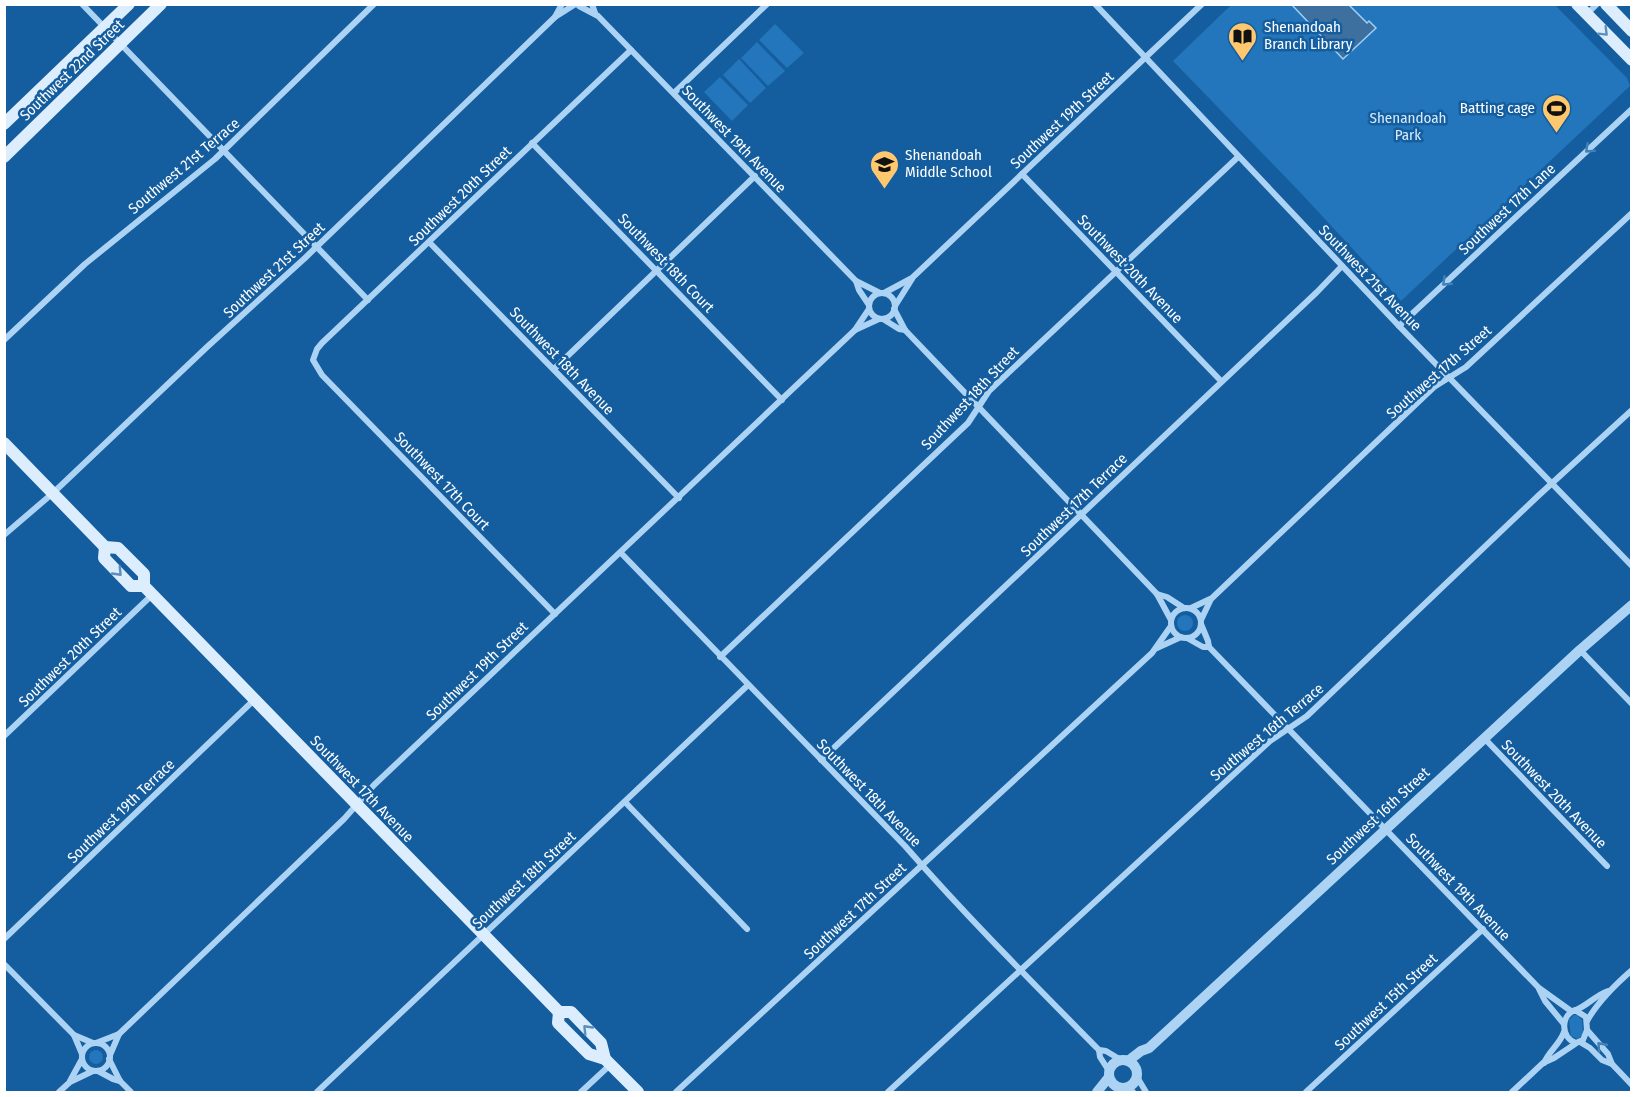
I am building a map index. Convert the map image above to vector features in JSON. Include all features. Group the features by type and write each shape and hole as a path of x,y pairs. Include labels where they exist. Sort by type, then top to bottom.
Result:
{"main road":[{"name":"Southwest 22nd Street","path":"4,124 129,4"},
{"name":"Southwest 22nd Street","path":"4,157 161,4"},
{"path":"1577,4 1632,60"},
{"path":"1606,4 1632,31"},
{"name":"Southwest 17th Avenue","path":"4,443 105,547 118,548 144,574 148,591 559,1012 571,1012 601,1043 607,1062 638,1092"}],"street":[{"path":"82,4 368,300"},
{"name":"Southwest 21st Terrace","path":"4,340 85,264 224,150 374,4"},
{"name":"Southwest 21st Street","path":"555,17 562,4"},
{"name":"Southwest 19th Avenue","path":"592,4 595,13"},
{"path":"674,93 767,4"},
{"name":"Southwest 21st Avenue","path":"1095,4 1399,326 1631,566"},
{"name":"Southwest 19th Street","path":"894,308 912,278 1202,4"},
{"path":"1587,14 1597,4"},
{"name":"Southwest 21st Street","path":"4,535 53,494 317,246 555,17 577,5"},
{"name":"Southwest 19th Avenue","path":"577,5 595,13 856,281 882,293"},
{"name":"Southwest 20th Street","path":"314,364 314,355 322,343 631,50"},
{"name":"Southwest 17th Lane","path":"1399,326 1632,109"},
{"name":"Southwest 18th Court","path":"532,143 782,400"},
{"name":"Southwest 18th Street","path":"720,657 968,423 989,392 1238,157"},
{"name":"Southwest 20th Avenue","path":"1022,174 1221,381"},
{"path":"554,369 755,176"},
{"name":"Southwest 17th Street","path":"1201,622 1211,599 1434,387 1466,367 1632,213"},
{"name":"Southwest 18th Avenue","path":"429,242 679,498"},
{"name":"Southwest 17th Terrace","path":"821,760 1342,266"},
{"name":"Southwest 19th Street","path":"882,293 912,278"},
{"name":"Southwest 19th Avenue","path":"856,281 869,307"},
{"path":"905,330 873,315 869,307 872,297 882,293 892,298 894,308 905,330 1157,594 1176,635 1184,638 1196,634 1201,622 1195,611 1157,594"},
{"name":"Southwest 19th Street","path":"109,1057 119,1034 344,819 374,785 855,330 869,307"},
{"path":"881,319 890,316 894,308"},
{"name":"Southwest 19th Street","path":"855,330 881,319"},
{"name":"Southwest 17th Court","path":"314,364 555,614"},
{"name":"Southwest 16th Terrace","path":"888,1092 1270,741 1307,716 1632,410"},
{"name":"Southwest 18th Avenue","path":"621,553 1099,1050 1109,1074"},
{"name":"Southwest 20th Street","path":"4,736 148,591"},
{"name":"Southwest 17th Street","path":"1187,608 1211,599"},
{"name":"Southwest 16th Street","path":"1124,1060 1149,1048 1630,604"},
{"path":"1171,623 1175,611 1187,608"},
{"name":"Southwest 19th Avenue","path":"1201,622 1209,647 1539,988 1573,1011"},
{"name":"Southwest 17th Street","path":"676,1092 1156,648 1171,623"},
{"name":"Southwest 19th Avenue","path":"1184,638 1203,647 1209,647"},
{"name":"Southwest 17th Street","path":"1156,648 1184,638"},
{"path":"1580,650 1632,704"},
{"name":"Southwest 18th Street","path":"317,1092 748,685"},
{"name":"Southwest 19th Terrace","path":"4,939 254,700"},
{"name":"Southwest 20th Avenue","path":"1485,739 1606,866"},
{"path":"625,802 747,929"},
{"name":"Southwest 15th Street","path":"1306,1092 1483,929"},
{"path":"4,964 74,1035 105,1047 120,1081 131,1092"},
{"path":"1587,1022 1609,991 1632,970"},
{"name":"Southwest 19th Avenue","path":"1539,988 1545,1001 1564,1024"},
{"path":"1512,1092 1543,1063 1549,1052 1560,1041 1567,1015 1585,1006 1598,994 1609,991"},
{"path":"1543,1063 1586,1036 1587,1022 1583,1014 1573,1011"},
{"path":"1587,1030 1608,1054 1612,1064 1632,1085"},
{"path":"1564,1031 1568,1039 1590,1048 1602,1060 1612,1064"},
{"name":"Southwest 19th Street","path":"95,1043 119,1034"},
{"path":"74,1035 86,1067 120,1081"},
{"path":"70,1082 86,1047 95,1043"},
{"name":"Southwest 16th Street","path":"1137,1074 1149,1048"},
{"name":"Southwest 18th Avenue","path":"1099,1050 1124,1060"},
{"path":"59,1092 70,1082 105,1067 109,1057"},
{"path":"1097,1092 1114,1064 1124,1060 1135,1066 1146,1092"},
{"path":"582,1092 607,1062"},
{"path":"1109,1074 1114,1085 1122,1090 1133,1084 1137,1074"}],"green space":[{"name":"Shenandoah Park","path":"1231,5 1555,5 1627,78 1630,86 1401,301 1173,61"},
{"path":"775,24 804,53 787,68 759,40"},
{"path":"757,42 785,71 768,86 741,58"},
{"path":"739,59 766,88 750,103 723,75"},
{"path":"720,77 748,105 732,121 704,92"},
{"path":"1185,615 1193,623 1185,631 1177,623"},
{"path":"1574,1015 1582,1020 1583,1034 1578,1039 1571,1036 1569,1020"},
{"path":"96,1050 101,1052 103,1057 101,1062 96,1064 91,1062 89,1057 91,1052"}],"shaded area":[{"path":"1292,5 1349,5 1367,23 1369,21 1376,28 1343,59"}],"place":[{"name":"Shenandoah Branch Library","path":"1243,62"},
{"name":"Batting cage","path":"1556,134"},
{"name":"Shenandoah Middle School","path":"884,190"}]}
